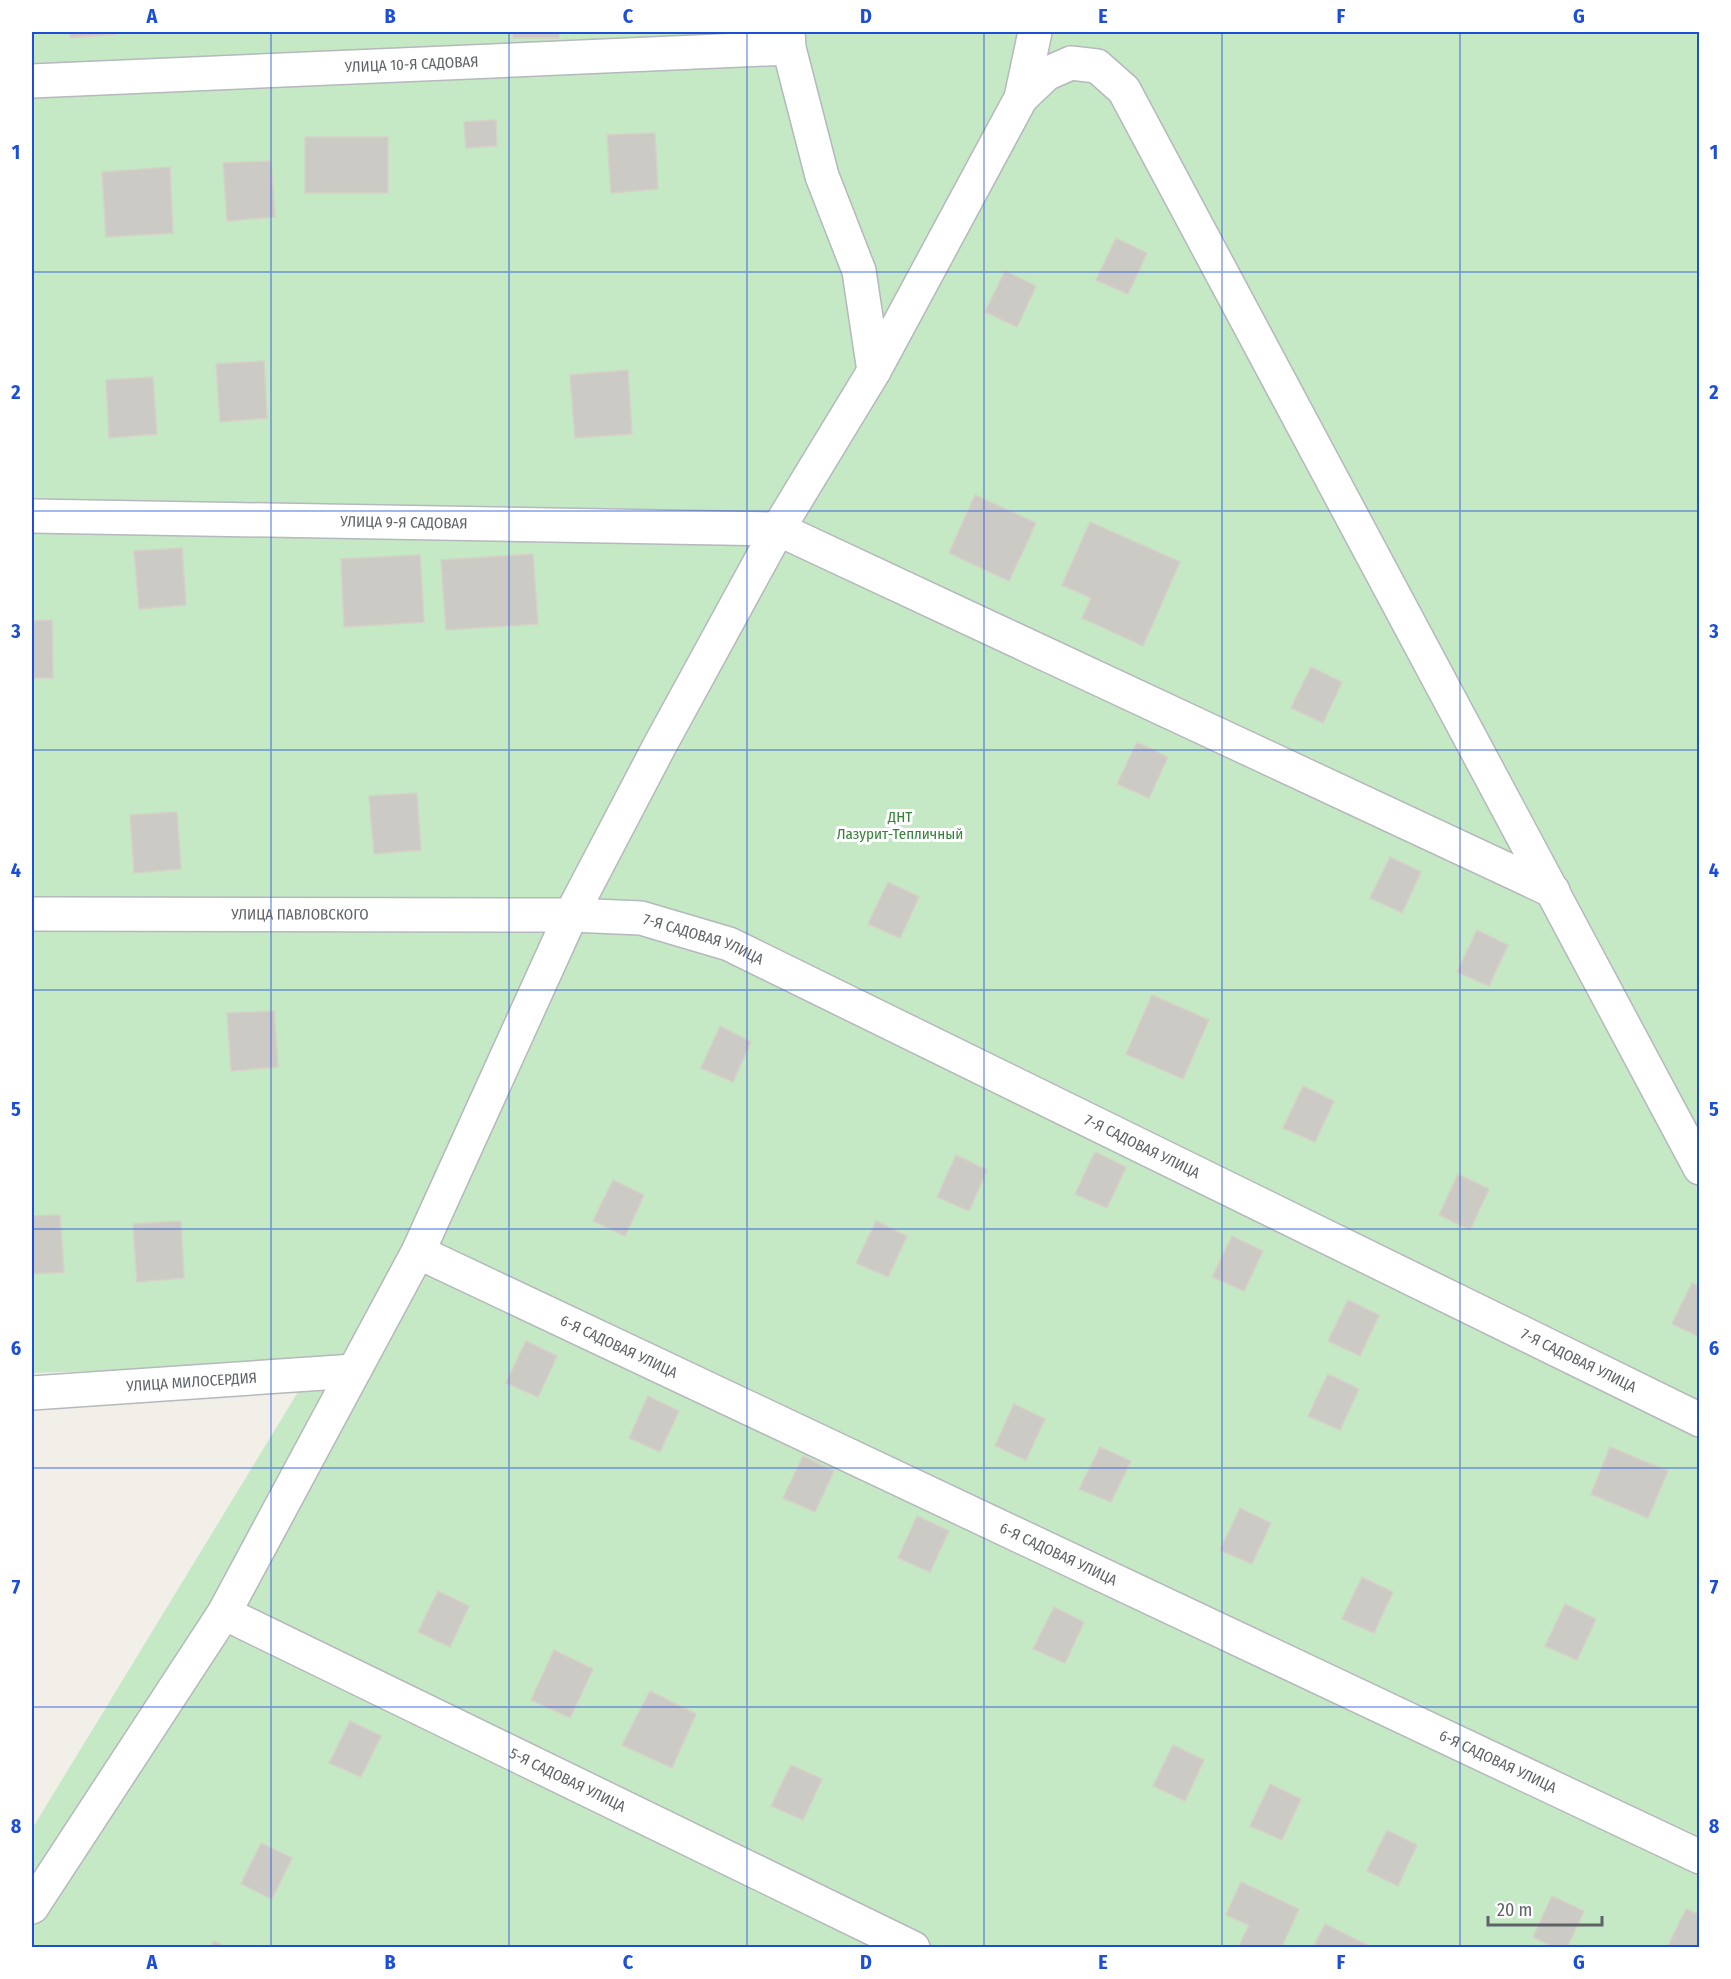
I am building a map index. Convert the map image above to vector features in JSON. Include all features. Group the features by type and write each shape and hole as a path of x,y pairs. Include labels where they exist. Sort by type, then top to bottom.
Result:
{"street":[{"path":"32,1907 224,1613 418,1252 571,915 778,529 874,371 1021,98 1035,32"},
{"path":"789,40 822,176 859,271 874,371"},
{"name":"УЛИЦА 10-Я САДОВАЯ","path":"32,81 789,40"},
{"path":"1021,98 1046,74 1071,63 1097,66 1124,90 1700,1168"},
{"name":"УЛИЦА 9-Я САДОВАЯ","path":"32,516 778,529"},
{"path":"778,529 1553,891"},
{"name":"УЛИЦА ПАВЛОВСКОГО","path":"32,914 571,915"},
{"name":"7-Я САДОВАЯ УЛИЦА","path":"571,915 641,918 729,944 1700,1420"},
{"name":"6-Я САДОВАЯ УЛИЦА","path":"418,1252 1700,1857"},
{"name":"УЛИЦА МИЛОСЕРДИЯ","path":"32,1393 354,1371"},
{"name":"5-Я САДОВАЯ УЛИЦА","path":"224,1613 913,1947"}],"green space":[{"name":"ДНТ Лазурит-Тепличный","path":"32,32 1699,32 1699,1947 32,1947 32,1829 315,1364 32,1373"}],"building":[{"path":"70,32 117,32 117,34 70,38"},
{"path":"513,32 559,32 559,38 513,38"},
{"path":"496,120 497,146 466,148 464,122"},
{"path":"655,133 658,189 611,193 607,135"},
{"path":"305,137 388,137 388,193 305,193"},
{"path":"271,161 275,217 227,221 223,163"},
{"path":"170,167 173,233 106,237 102,172"},
{"path":"1116,238 1147,253 1128,294 1096,280"},
{"path":"1005,271 1036,286 1017,327 985,312"},
{"path":"264,361 267,418 220,422 216,364"},
{"path":"628,370 632,434 575,438 570,375"},
{"path":"153,377 157,434 109,438 106,380"},
{"path":"975,495 1036,523 1009,581 949,553"},
{"path":"1090,522 1180,562 1143,646 1082,618 1091,598 1062,585"},
{"path":"182,548 186,605 139,609 134,551"},
{"path":"533,554 538,624 446,630 441,560"},
{"path":"420,555 424,622 344,627 341,559"},
{"path":"52,620 53,678 32,678 32,621"},
{"path":"1311,667 1342,682 1323,723 1291,708"},
{"path":"1137,742 1168,757 1149,798 1117,784"},
{"path":"417,793 421,850 374,854 369,796"},
{"path":"177,812 181,869 134,873 130,815"},
{"path":"1390,857 1421,872 1402,913 1370,898"},
{"path":"888,882 919,897 900,938 868,924"},
{"path":"1477,930 1508,945 1489,986 1457,972"},
{"path":"1152,995 1209,1020 1183,1079 1126,1054"},
{"path":"274,1011 278,1067 231,1071 227,1013"},
{"path":"720,1026 751,1042 733,1082 701,1068"},
{"path":"1303,1086 1334,1101 1315,1142 1283,1128"},
{"path":"1095,1152 1126,1167 1107,1208 1075,1194"},
{"path":"956,1155 987,1170 969,1211 937,1197"},
{"path":"1458,1174 1489,1189 1470,1230 1439,1215"},
{"path":"613,1180 644,1195 625,1236 593,1221"},
{"path":"60,1215 64,1272 32,1274 32,1216"},
{"path":"181,1221 184,1278 137,1282 133,1224"},
{"path":"876,1221 907,1236 888,1277 856,1263"},
{"path":"1232,1236 1263,1251 1244,1291 1212,1277"},
{"path":"1692,1283 1700,1286 1700,1337 1672,1324"},
{"path":"1348,1300 1379,1315 1360,1356 1328,1341"},
{"path":"526,1341 557,1356 538,1397 506,1383"},
{"path":"1328,1374 1359,1389 1340,1430 1308,1416"},
{"path":"648,1396 679,1411 660,1452 629,1438"},
{"path":"1014,1404 1045,1419 1026,1460 995,1446"},
{"path":"1100,1447 1131,1461 1111,1502 1079,1489"},
{"path":"1610,1447 1668,1471 1648,1518 1591,1494"},
{"path":"803,1456 834,1471 815,1512 783,1498"},
{"path":"1240,1508 1271,1523 1252,1564 1220,1550"},
{"path":"917,1516 949,1531 930,1572 898,1558"},
{"path":"1362,1577 1393,1592 1374,1633 1342,1619"},
{"path":"438,1591 469,1606 450,1647 418,1632"},
{"path":"1565,1604 1596,1619 1577,1660 1545,1646"},
{"path":"1054,1607 1084,1622 1065,1663 1033,1649"},
{"path":"554,1650 593,1669 570,1718 531,1700"},
{"path":"650,1691 696,1714 672,1768 622,1745"},
{"path":"350,1721 381,1736 361,1777 329,1763"},
{"path":"1173,1745 1204,1760 1185,1801 1153,1786"},
{"path":"791,1765 822,1779 803,1820 771,1806"},
{"path":"1270,1784 1301,1799 1282,1840 1250,1826"},
{"path":"1387,1830 1417,1845 1398,1886 1367,1871"},
{"path":"261,1843 292,1858 272,1899 241,1884"},
{"path":"1241,1882 1299,1909 1281,1948 1238,1948 1249,1925 1226,1915"},
{"path":"1552,1896 1584,1911 1567,1948 1556,1948 1533,1937"},
{"path":"1686,1909 1700,1915 1700,1948 1667,1948"},
{"path":"1325,1924 1373,1948 1313,1948"},
{"path":"214,1941 227,1948 210,1948"}]}
